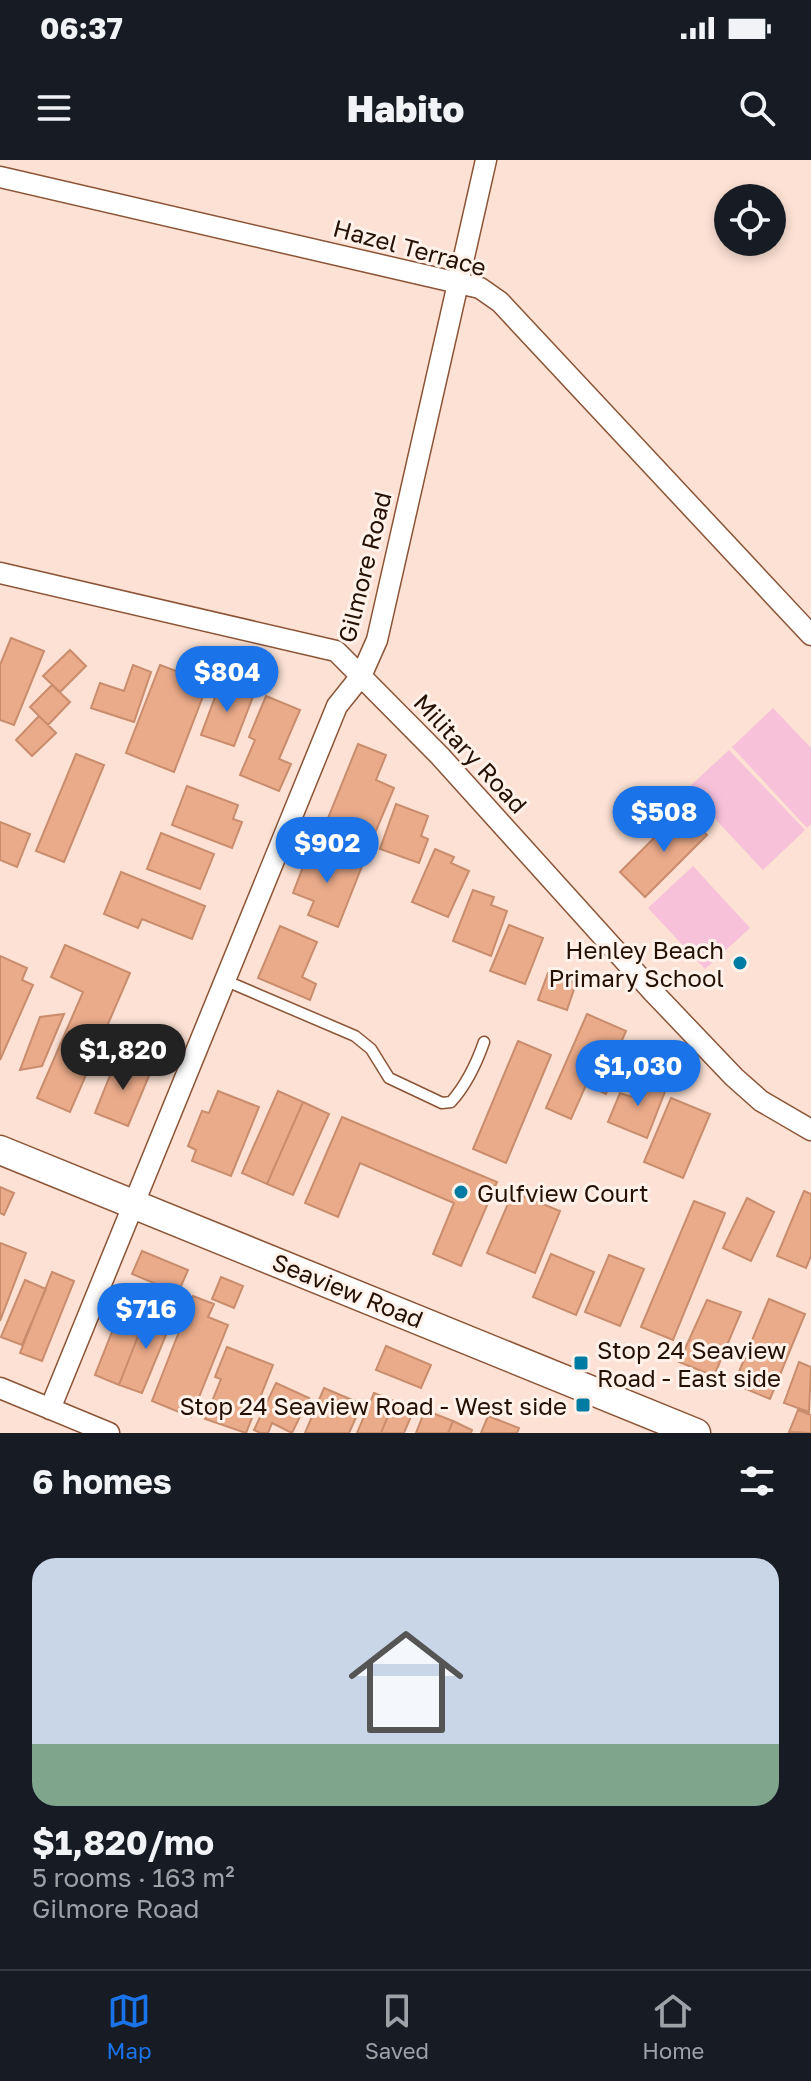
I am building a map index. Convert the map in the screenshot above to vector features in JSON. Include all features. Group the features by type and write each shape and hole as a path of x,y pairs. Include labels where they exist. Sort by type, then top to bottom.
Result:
{"main road":[{"name":"Seaview Road","path":"0,1150 696,1433"}],"street":[{"name":"Gilmore Road","path":"50,1409 337,706 361,676 377,640 456,281 486,160"},
{"name":"Hazel Terrace","path":"0,177 480,288 500,302 811,635"},
{"name":"Military Road","path":"0,573 291,638 336,651 440,756 734,1077 761,1101 811,1130"},
{"path":"0,1388 109,1433"}],"lane":[{"path":"224,980 355,1036 371,1049 389,1078 442,1103 451,1102 460,1091 474,1069 484,1042"}],"shaded area":[{"path":"773,708 811,748 811,824 807,828 732,747"},
{"path":"729,750 805,830 763,870 687,789"},
{"path":"693,866 750,928 705,969 648,908"}],"building":[{"path":"11,638 44,651 14,725 0,720 0,665"},
{"path":"70,650 86,666 60,692 43,676"},
{"path":"133,665 151,672 134,722 91,708 100,683 124,691"},
{"path":"160,665 208,683 174,772 126,753"},
{"path":"221,681 254,694 234,746 201,735"},
{"path":"52,685 70,702 48,725 30,707"},
{"path":"266,696 300,710 279,759 291,764 279,791 240,775 255,740 249,737"},
{"path":"39,716 56,733 32,756 16,740"},
{"path":"358,744 386,755 376,780 394,788 370,845 358,840 354,852 320,838"},
{"path":"76,754 104,765 64,862 36,851"},
{"path":"187,786 238,805 233,819 242,822 232,848 172,825"},
{"path":"396,804 428,816 421,836 428,839 419,863 380,849"},
{"path":"682,810 707,835 645,897 620,872"},
{"path":"0,822 30,834 17,867 0,860"},
{"path":"161,833 214,854 200,889 147,869"},
{"path":"311,846 362,866 338,927 308,915 314,901 293,893"},
{"path":"435,849 454,857 451,863 469,871 448,917 412,902"},
{"path":"121,872 205,906 192,939 142,919 138,928 104,914"},
{"path":"473,890 494,897 491,905 507,911 491,956 453,941"},
{"path":"509,925 543,938 525,984 490,971"},
{"path":"280,926 317,942 302,977 316,984 310,1000 258,978"},
{"path":"65,945 130,973 70,1112 37,1098 83,992 51,977"},
{"path":"0,956 27,968 22,980 33,985 0,1060"},
{"path":"548,973 576,983 567,1010 538,1000"},
{"path":"64,1014 42,1066 20,1070 40,1017"},
{"path":"587,1014 626,1031 616,1054 623,1055 606,1094 586,1085 571,1119 546,1108"},
{"path":"518,1041 551,1055 506,1163 473,1149"},
{"path":"117,1058 151,1071 128,1126 95,1113"},
{"path":"639,1078 666,1089 647,1138 608,1122 620,1093 632,1097"},
{"path":"218,1091 259,1107 231,1176 192,1161 196,1150 188,1146 202,1111 209,1113"},
{"path":"278,1091 303,1102 267,1184 242,1173"},
{"path":"671,1098 710,1114 683,1178 644,1162"},
{"path":"303,1102 329,1114 293,1195 267,1184"},
{"name":"Gulfview Court","path":"342,1117 497,1182 461,1266 433,1254 454,1203 360,1163 338,1217 305,1203"},
{"path":"0,1187 14,1193 4,1215 0,1213"},
{"path":"804,1191 811,1194 811,1256 806,1268 777,1256"},
{"path":"513,1192 560,1211 535,1273 487,1253"},
{"path":"747,1198 774,1212 751,1261 723,1248"},
{"path":"694,1201 725,1213 673,1340 641,1327"},
{"path":"0,1243 26,1253 0,1321"},
{"path":"142,1251 188,1270 178,1293 132,1274"},
{"path":"551,1254 594,1272 576,1315 533,1297"},
{"path":"609,1255 644,1269 620,1326 585,1312"},
{"path":"52,1272 74,1281 42,1361 20,1353"},
{"path":"221,1277 243,1286 234,1308 212,1299"},
{"path":"25,1280 46,1289 22,1345 1,1337"},
{"path":"193,1296 214,1304 208,1317 228,1325 191,1417 152,1401"},
{"path":"125,1299 149,1308 119,1385 95,1375"},
{"path":"769,1299 805,1314 770,1399 734,1384"},
{"path":"707,1300 741,1312 714,1376 679,1362"},
{"path":"149,1308 173,1318 142,1393 119,1385"},
{"path":"386,1346 431,1365 421,1388 376,1370"},
{"path":"227,1347 273,1365 246,1433 205,1419 221,1379 215,1377"},
{"path":"799,1362 811,1367 809,1412 784,1403"},
{"path":"276,1383 309,1398 292,1433 272,1423 268,1433 260,1433 254,1430"},
{"path":"324,1388 362,1404 349,1433 305,1433"},
{"path":"374,1393 394,1401 381,1433 357,1433"},
{"path":"394,1401 414,1409 404,1433 381,1433"},
{"path":"425,1410 453,1421 448,1433 416,1433"},
{"path":"798,1410 811,1415 811,1433 789,1432"},
{"path":"488,1416 519,1428 517,1433 481,1433"},
{"path":"453,1421 472,1430 471,1433 448,1433"}],"place":[{"name":"Henley Beach Primary School","path":"740,963"},
{"name":"Gulfview Court","path":"461,1192"},
{"name":"Stop 24 Seaview Road - East side","path":"581,1363"},
{"name":"Stop 24 Seaview Road - West side","path":"583,1405"}]}
